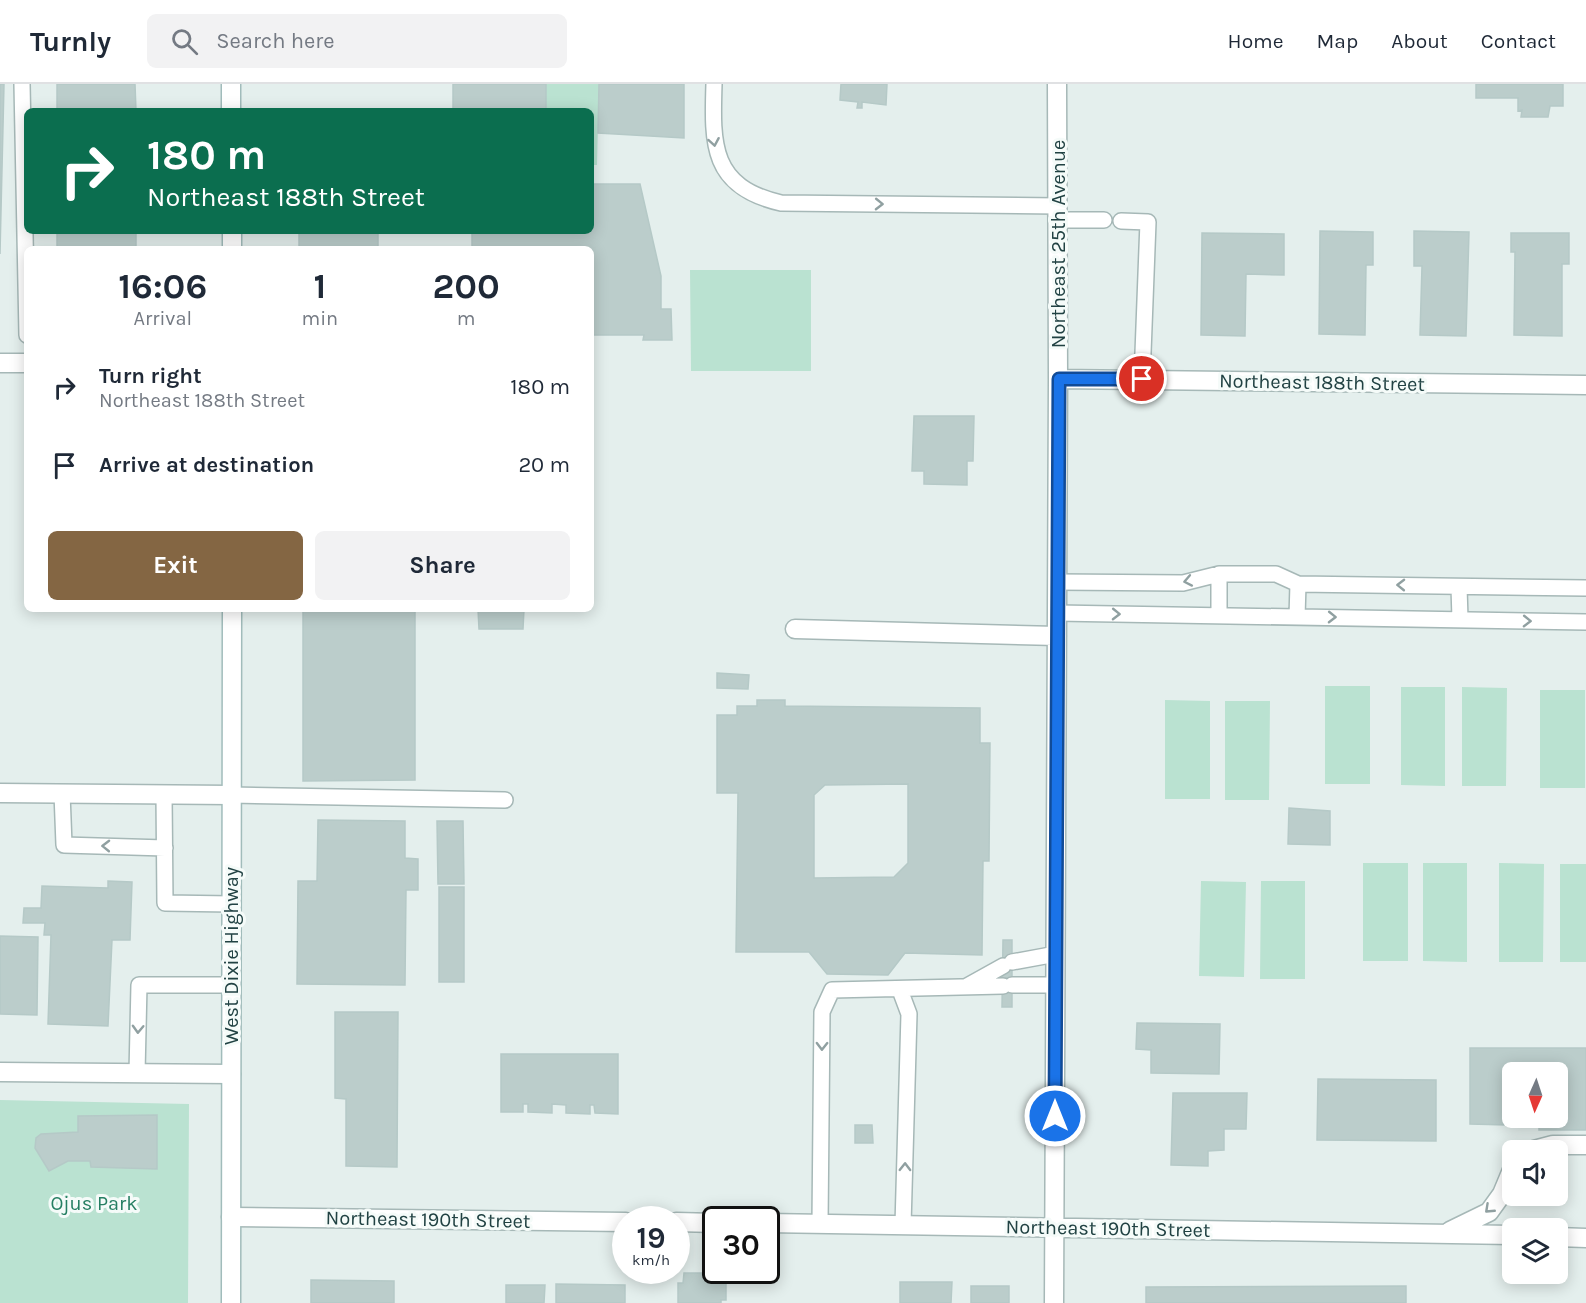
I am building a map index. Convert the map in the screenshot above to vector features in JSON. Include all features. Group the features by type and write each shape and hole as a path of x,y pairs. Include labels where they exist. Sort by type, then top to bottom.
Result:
{"street":[{"path":"231,84 231,108"},
{"name":"Northeast 25th Avenue","path":"1054,1303 1059,379 1057,84"},
{"path":"0,363 24,363"},
{"name":"Northeast 188th Street","path":"1059,379 1586,385"},
{"name":"West Dixie Highway","path":"231,1303 232,612"},
{"path":"795,629 1057,636"},
{"path":"0,793 231,795"},
{"path":"0,1072 231,1074"},
{"path":"1568,1145 1586,1145"},
{"name":"Northeast 190th Street","path":"1449,1232 1489,1212 1502,1194"},
{"name":"Northeast 190th Street","path":"231,1217 612,1222"},
{"name":"Northeast 190th Street","path":"780,1223 1502,1234"},
{"path":"1568,1237 1586,1238"}],"lane":[{"path":"22,84 24,184"},
{"path":"714,84 712,132 717,156 728,175 743,189 761,198 781,203 1058,213 1104,220"},
{"path":"1121,221 1148,222 1142,379"},
{"path":"1219,573 1219,616"},
{"path":"1057,582 1183,583 1219,573 1276,574 1298,584 1586,588"},
{"path":"1297,617 1298,584"},
{"path":"1460,587 1460,620"},
{"path":"1057,613 1586,622"},
{"path":"62,794 64,845 165,848"},
{"path":"164,795 165,903 232,904"},
{"path":"231,795 505,800"},
{"path":"964,987 1007,964 1056,954"},
{"path":"137,1073 139,985 231,985"},
{"path":"820,1224 822,1012 832,990 1056,985"},
{"path":"900,990 909,1014 903,1225"}],"green space":[{"path":"546,84 599,84 597,165 594,165 594,108 546,108"},
{"path":"690,270 811,270 811,371 691,371"},
{"path":"1325,686 1370,686 1370,784 1325,784"},
{"path":"1401,687 1445,687 1445,786 1401,785"},
{"path":"1462,687 1507,688 1506,786 1462,786"},
{"path":"1540,690 1585,690 1585,788 1540,788"},
{"path":"1165,700 1210,701 1210,799 1165,799"},
{"path":"1225,701 1270,701 1269,800 1225,800"},
{"path":"1363,863 1408,863 1408,961 1363,961"},
{"path":"1423,863 1467,863 1467,962 1423,961"},
{"path":"1499,863 1544,864 1543,962 1499,962"},
{"path":"1560,864 1586,864 1586,962 1560,962"},
{"path":"1201,881 1246,882 1244,977 1199,976"},
{"path":"1261,881 1305,881 1305,979 1260,979"},
{"name":"Ojus Park","path":"0,1100 189,1104 188,1303 0,1303"}],"building":[{"path":"0,84 4,84 0,254"},
{"path":"57,84 135,84 136,108 57,108"},
{"path":"453,84 546,84 546,108 453,108"},
{"path":"599,84 684,84 684,138 598,133"},
{"path":"841,84 887,84 886,105 862,102 862,108 857,108 858,102 840,100"},
{"path":"1476,84 1563,84 1563,106 1550,106 1548,117 1521,117 1522,110 1518,111 1518,98 1476,98"},
{"path":"594,184 640,184 661,276 661,309 671,309 672,340 643,340 644,335 594,335 594,246 472,246 472,234 594,234"},
{"path":"1320,231 1373,232 1373,265 1366,265 1365,335 1319,334"},
{"path":"1414,231 1469,232 1466,336 1420,335 1422,266 1414,266"},
{"path":"1202,233 1284,234 1284,275 1246,274 1245,336 1201,335"},
{"path":"1511,233 1569,233 1569,264 1562,264 1562,336 1514,335 1515,252 1511,252"},
{"path":"57,234 136,234 136,246 57,246"},
{"path":"299,234 378,234 378,246 299,246"},
{"path":"914,416 974,416 973,461 967,461 967,485 924,484 924,471 912,471"},
{"path":"303,612 415,612 415,780 303,781"},
{"path":"478,612 524,612 523,629 479,629"},
{"path":"717,673 749,675 748,689 717,688"},
{"path":"757,700 785,700 785,706 980,708 980,743 990,743 989,861 983,861 982,955 905,953 888,975 827,974 809,952 736,952 738,793 717,793 717,715 737,715 737,706 757,706","holes":["908,784 908,863 894,877 814,878 814,795 825,785"]},
{"path":"1289,808 1330,811 1330,845 1288,844"},
{"path":"318,820 405,821 405,858 418,859 418,890 406,890 405,985 297,984 298,881 317,881"},
{"path":"437,821 463,821 464,884 438,884"},
{"path":"108,881 132,882 130,940 112,940 108,1026 48,1024 51,935 44,935 45,923 23,923 24,908 41,908 42,886 108,888"},
{"path":"439,887 464,887 464,982 439,982"},
{"path":"0,936 38,937 37,1015 0,1014"},
{"path":"1003,940 1012,940 1012,1007 1002,1007"},
{"path":"335,1012 398,1012 397,1167 346,1166 346,1099 335,1098"},
{"path":"1137,1023 1220,1024 1219,1074 1151,1073 1151,1050 1136,1049"},
{"path":"1470,1048 1586,1048 1586,1130 1539,1130 1539,1128 1568,1128 1568,1062 1502,1062 1502,1125 1470,1124"},
{"path":"501,1054 618,1054 618,1114 595,1113 594,1105 590,1105 590,1114 566,1113 566,1105 552,1104 552,1113 528,1112 528,1104 523,1104 523,1112 501,1112"},
{"path":"1318,1079 1436,1080 1436,1141 1317,1140"},
{"path":"1173,1093 1247,1093 1246,1129 1224,1129 1224,1150 1208,1151 1208,1166 1171,1165"},
{"path":"157,1115 157,1169 91,1167 90,1161 68,1161 49,1171 35,1148 36,1138 41,1134 78,1132 78,1116"},
{"path":"855,1125 872,1125 873,1143 855,1143"},
{"path":"690,1273 702,1273 702,1284 726,1284 726,1300 721,1300 721,1303 678,1303 678,1284 690,1284"},
{"path":"311,1280 394,1281 394,1303 311,1303"},
{"path":"900,1282 952,1282 951,1303 900,1303"},
{"path":"556,1284 625,1285 625,1303 556,1303"},
{"path":"506,1285 545,1285 544,1303 506,1303"},
{"path":"971,1286 1009,1286 1009,1303 971,1303"},
{"path":"1406,1286 1406,1303 1146,1303 1146,1287"}],"route":[{"path":"1055,1116 1059,379 1142,379"}]}
